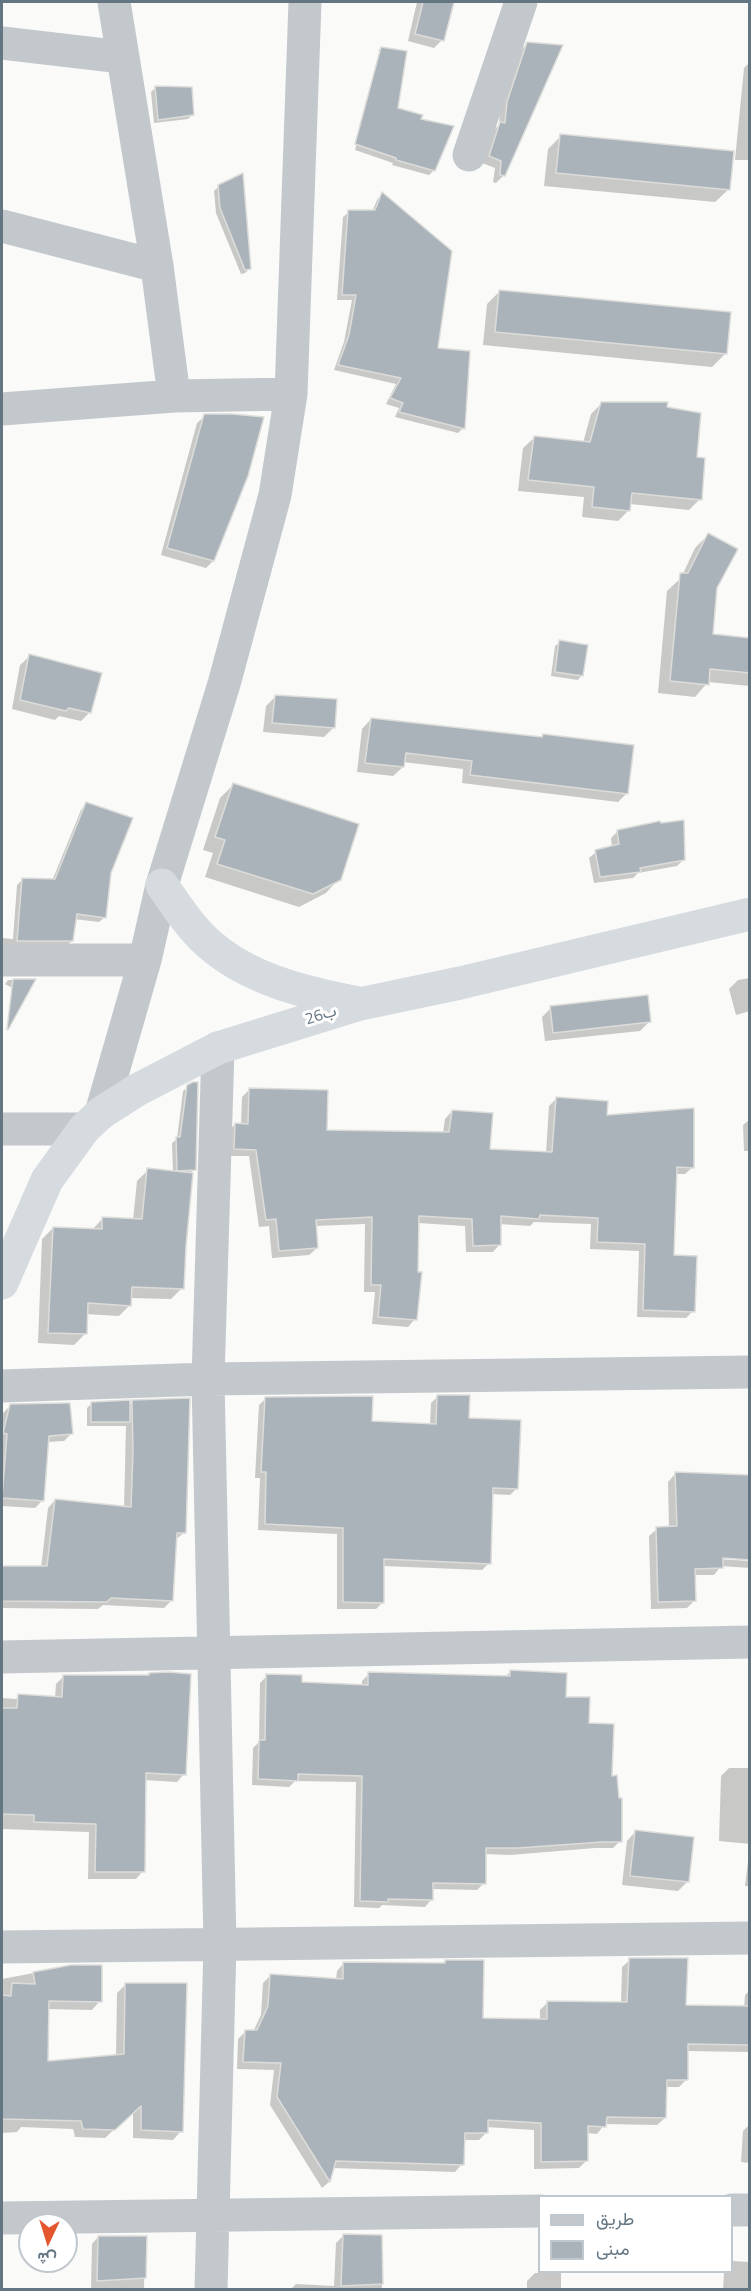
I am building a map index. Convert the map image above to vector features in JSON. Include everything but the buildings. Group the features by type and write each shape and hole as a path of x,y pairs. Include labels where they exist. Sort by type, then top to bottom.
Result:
{"highway":[{"path":"162,885 185,917 208,943 233,961 278,983 321,996 360,1004"},
{"name":"26ب","path":"2,1283 47,1180 93,1121 137,1089 218,1047 360,1004 460,983 750,914"}],"street":[{"path":"114,2 157,266 174,396"},
{"path":"2,1129 93,1121 145,960 162,885 225,684 275,495 291,394 305,2"},
{"path":"469,155 521,2"},
{"path":"2,43 122,57"},
{"path":"2,226 157,266"},
{"path":"2,409 174,396 291,394"},
{"path":"2,960 145,960"},
{"path":"211,2289 220,1944 212,1654 208,1379 218,1047"},
{"path":"2,1386 208,1379 750,1372"},
{"path":"2,1657 750,1642"},
{"path":"2,1947 750,1938"},
{"path":"733,2210 750,2210"},
{"path":"2,2218 538,2211"}]}
